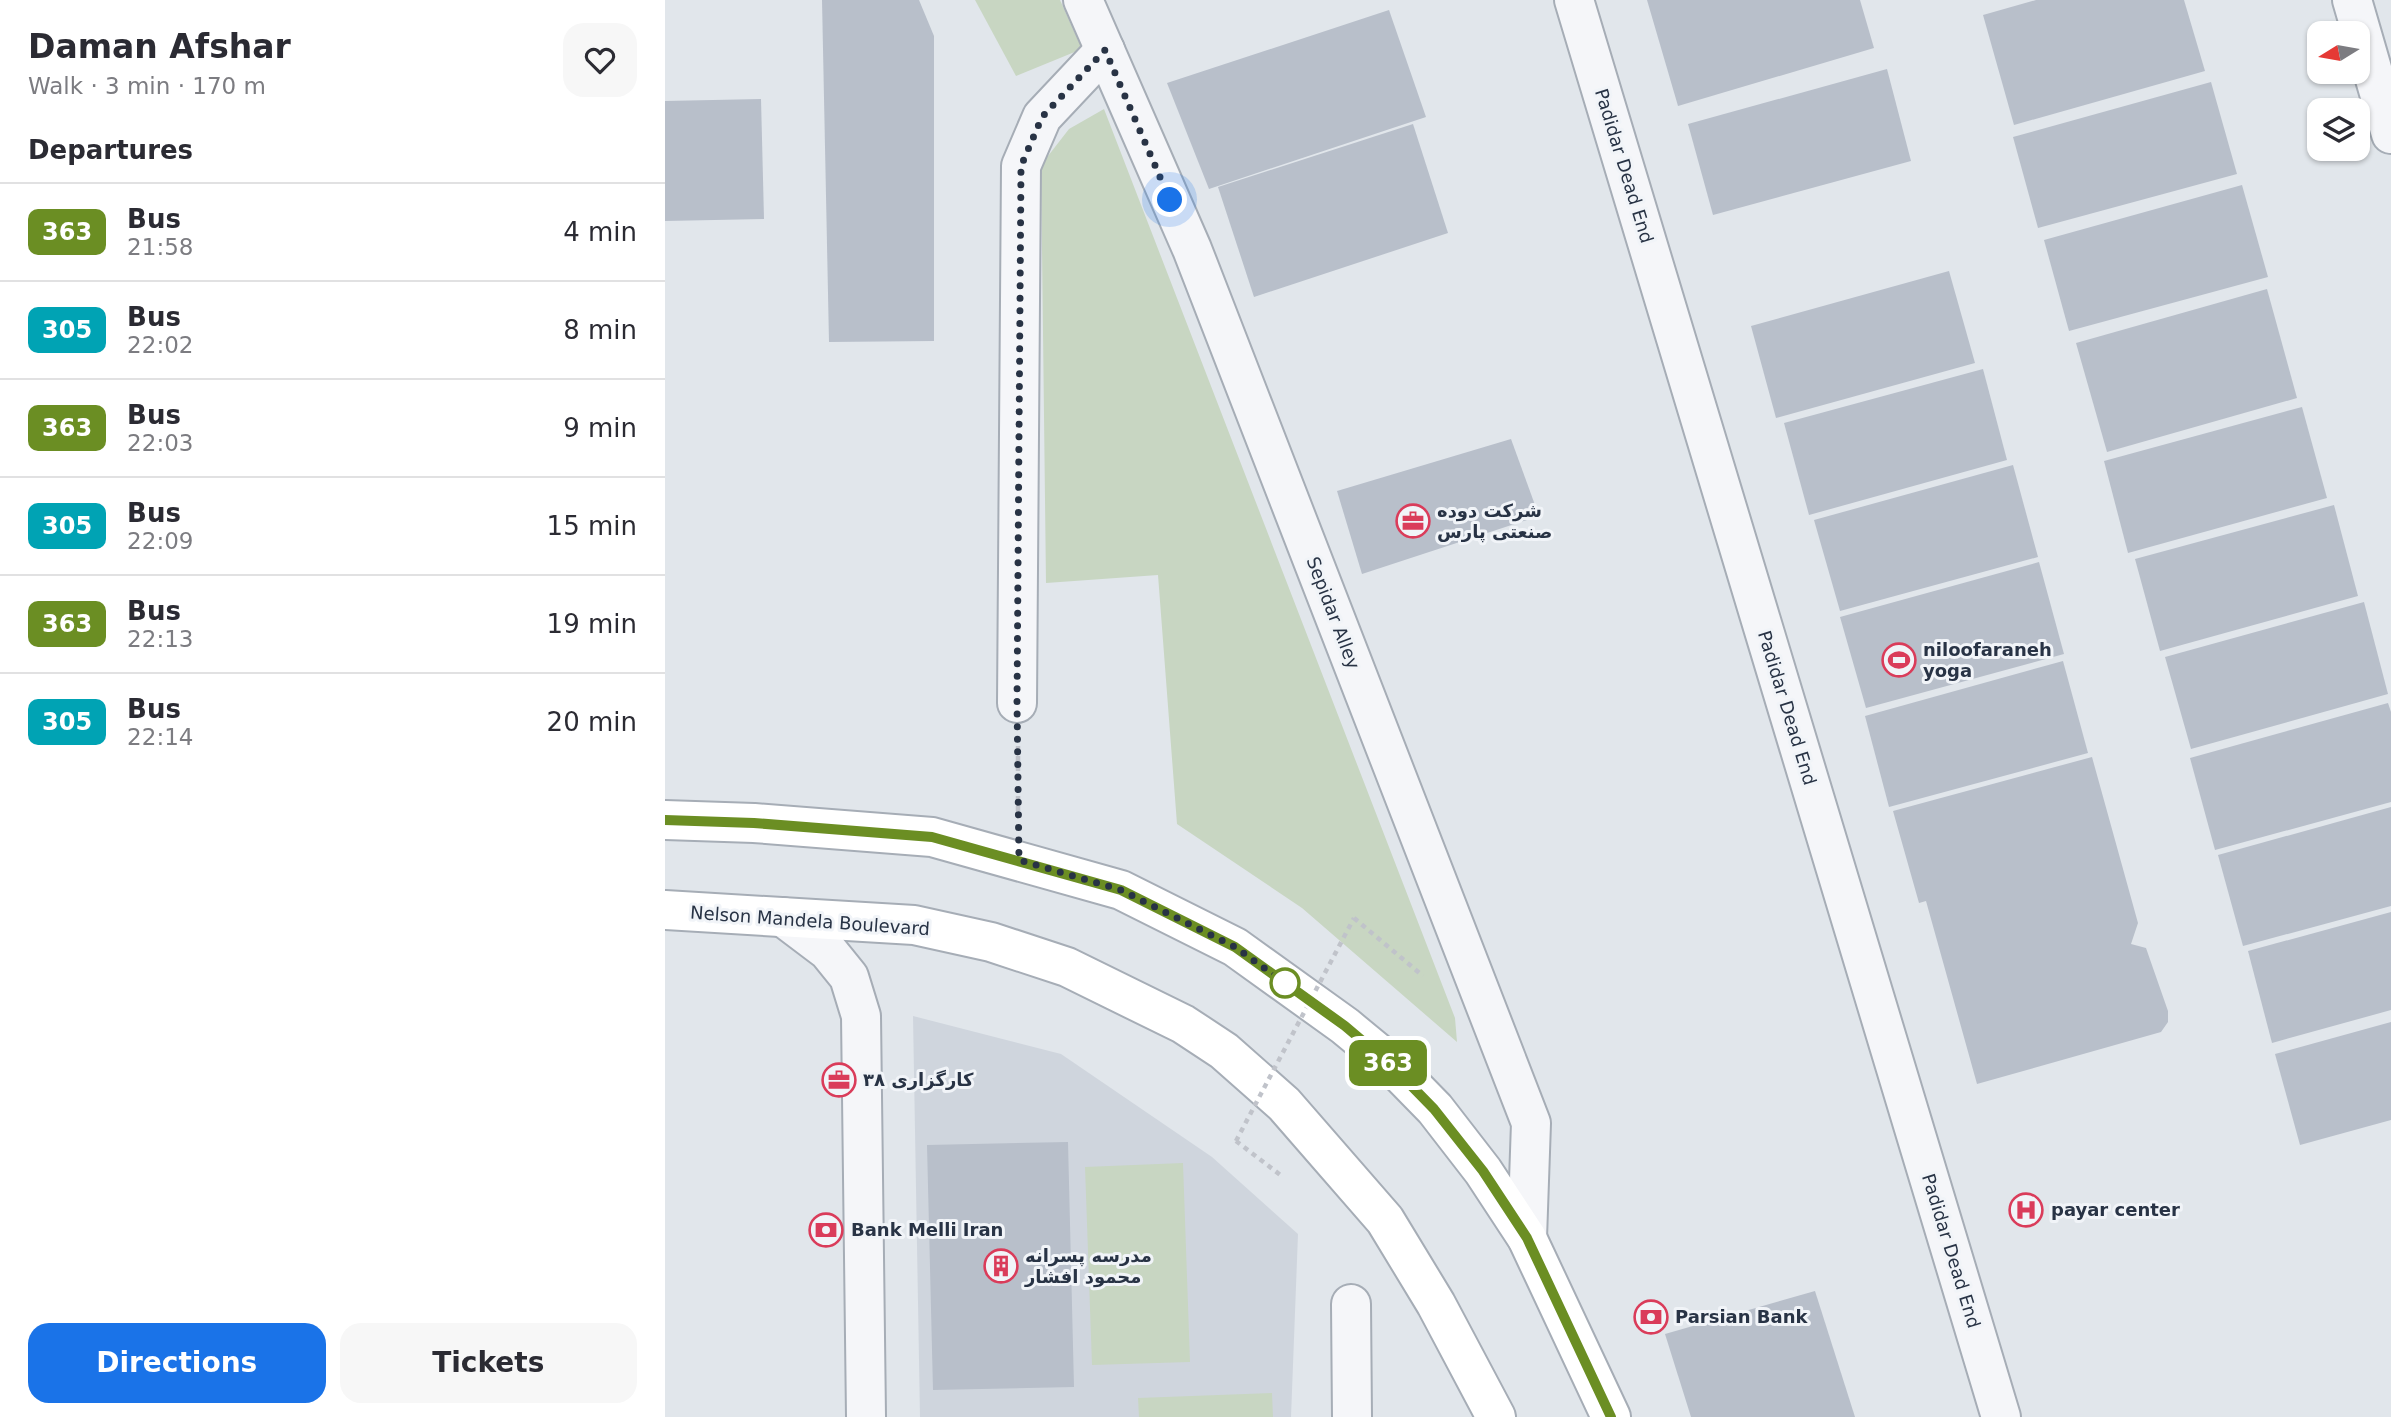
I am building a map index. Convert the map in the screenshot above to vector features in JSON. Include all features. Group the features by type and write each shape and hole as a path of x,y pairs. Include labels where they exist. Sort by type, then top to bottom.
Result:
{"main road":[{"path":"665,820 754,823 932,837 1121,890 1235,947 1345,1026 1391,1065 1434,1109 1483,1171 1527,1238 1611,1417"},
{"name":"Nelson Mandela Boulevard","path":"665,911 914,925 991,942 1067,967 1184,1024 1224,1051 1284,1104 1385,1220 1436,1304 1496,1417"}],"street":[{"name":"Sepidar Alley","path":"1083,0 1192,249 1531,1123 1527,1238"},
{"name":"Padidar Dead End","path":"1574,0 2001,1417"},
{"path":"2352,0 2391,134"},
{"path":"1017,703 1021,166 1042,117 1105,50"},
{"path":"783,917 828,951 849,977 861,1016 866,1417"},
{"path":"1351,1304 1352,1417"}],"path":[{"path":"1017,703 1019,860"},
{"path":"1290,1182 1236,1142 1354,918 1429,981"}],"shaded area":[{"path":"913,1016 1061,1054 1212,1157 1298,1234 1291,1417 920,1417"}],"green space":[{"path":"975,0 1060,0 1082,49 1016,76"},
{"path":"1104,109 1455,1018 1457,1042 1302,908 1177,824 1158,575 1046,583 1041,165 1069,129"},
{"path":"1183,1163 1190,1362 1092,1365 1085,1167"},
{"path":"1272,1393 1273,1417 1139,1417 1138,1398"}],"building":[{"path":"822,0 919,0 934,36 934,341 829,342"},
{"path":"1647,0 1860,0 1874,48 1678,106"},
{"path":"2036,0 2184,0 2205,71 2014,125 1983,15"},
{"path":"1389,10 1426,117 1209,189 1167,83"},
{"path":"1887,69 1911,161 1713,215 1688,124"},
{"path":"2211,82 2237,174 2038,228 2013,137"},
{"path":"761,99 764,219 665,221 665,101"},
{"path":"1413,124 1448,233 1254,297 1218,187"},
{"path":"2242,185 2268,277 2069,331 2044,240"},
{"path":"1949,271 1975,363 1776,418 1751,326"},
{"path":"2267,289 2297,398 2107,452 2076,343"},
{"path":"1983,369 2007,460 1809,515 1784,423"},
{"path":"2302,407 2327,498 2128,553 2104,461"},
{"path":"1511,439 1539,516 1362,574 1337,491"},
{"path":"2013,465 2038,557 1840,611 1814,520"},
{"path":"2334,505 2358,596 2160,651 2135,559"},
{"path":"2039,562 2064,654 1866,708 1840,617"},
{"path":"2364,602 2388,694 2191,749 2165,657"},
{"path":"2063,661 2088,753 1889,807 1865,716"},
{"path":"2388,703 2391,712 2391,802 2215,850 2190,758"},
{"path":"2092,757 2138,923 2131,944 2146,948 2168,1011 2168,1022 2161,1032 1977,1084 1926,901 1919,903 1893,811"},
{"path":"2391,807 2391,906 2243,946 2218,855"},
{"path":"2391,912 2391,1010 2272,1043 2248,951"},
{"path":"2391,1022 2391,1120 2300,1145 2275,1054"},
{"name":"مدرسه پسرانه محمود افشار","path":"1068,1142 1074,1387 933,1390 927,1145"},
{"path":"1815,1291 1855,1417 1691,1417 1665,1334"}],"bus line":[{"name":"363","path":"665,820 754,823 932,837 1121,890 1235,947 1345,1026 1391,1065 1434,1109 1483,1171 1527,1238 1611,1417"}],"place":[{"name":"شرکت دوده صنعتی پارس","path":"1413,521"},
{"name":"niloofaraneh yoga","path":"1899,660"},
{"name":"کارگزاری ۳۸","path":"839,1080"},
{"name":"payar center","path":"2026,1210"},
{"name":"Bank Melli Iran","path":"826,1230"},
{"name":"مدرسه پسرانه محمود افشار","path":"1001,1266"},
{"name":"Parsian Bank","path":"1651,1317"}],"route":[{"path":"1170,200 1105,50 1042,117 1021,166 1017,703 1019,860 1121,890 1235,947 1285,983"}]}
